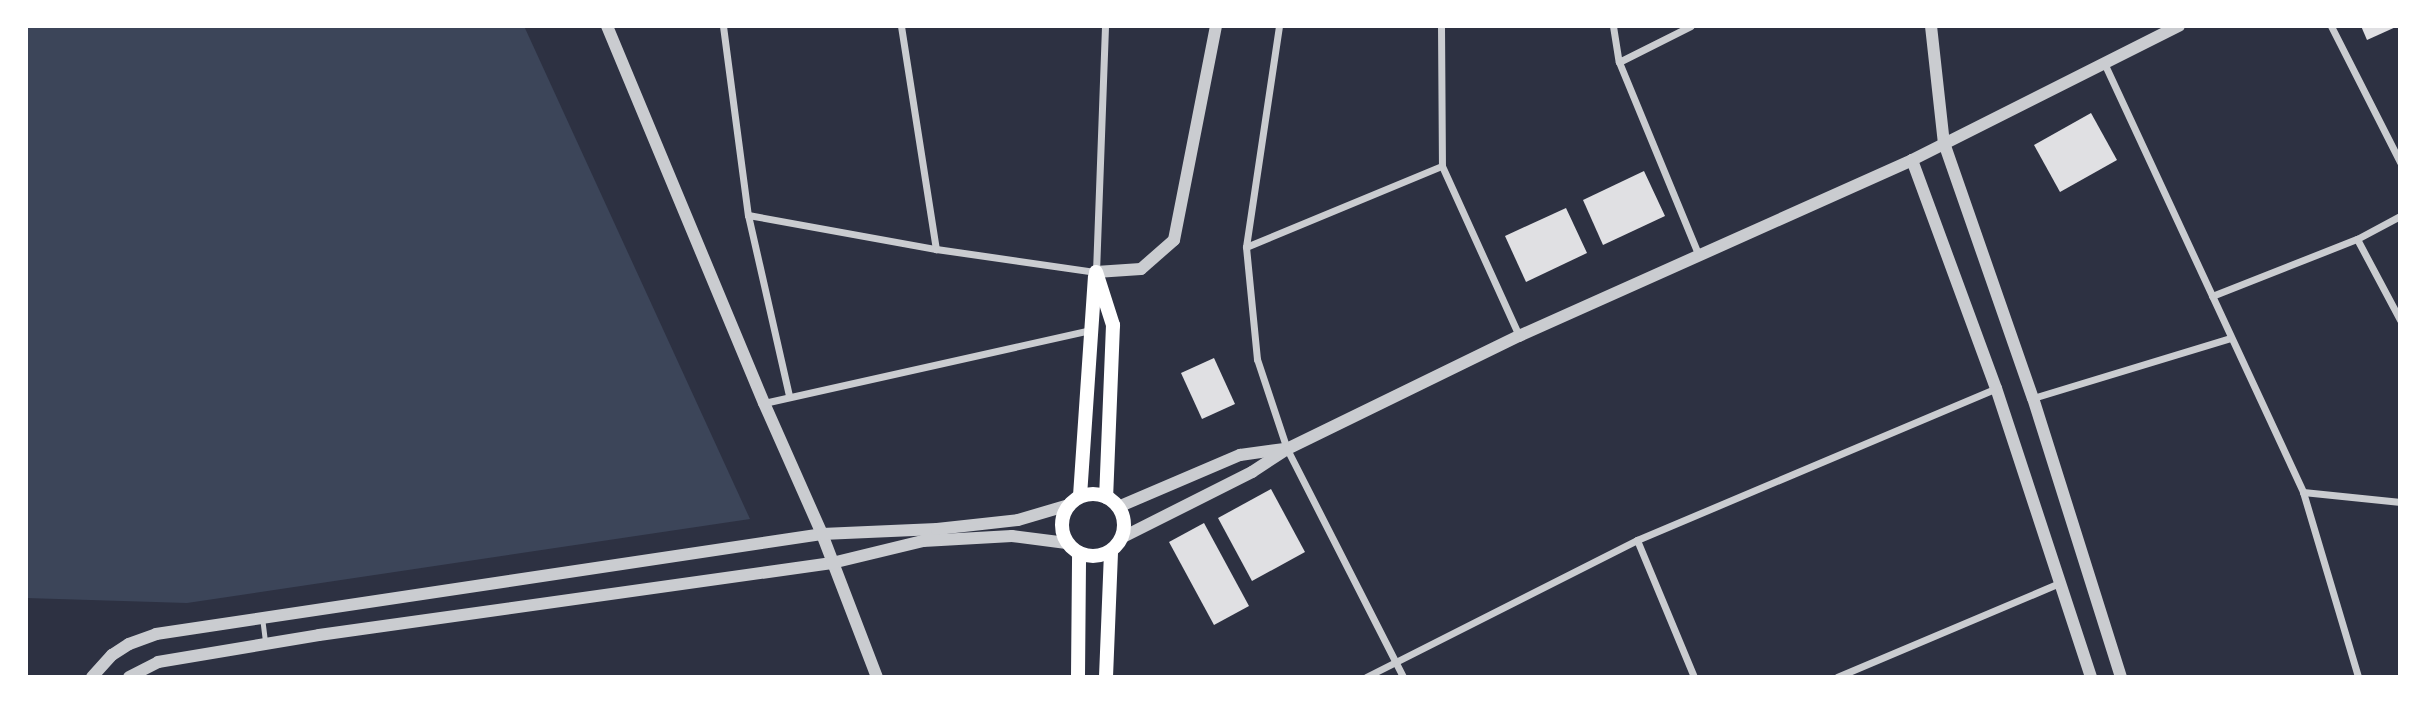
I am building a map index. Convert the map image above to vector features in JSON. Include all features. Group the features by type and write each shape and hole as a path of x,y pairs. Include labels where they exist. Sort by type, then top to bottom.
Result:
{"main road":[{"path":"1074,500 1093,494 1106,497 1118,507 1124,522 1121,538 1111,551 1095,556 1079,553 1067,542 1062,530 1063,516 1074,500 1096,272"},
{"path":"1096,272 1112,325 1106,497"},
{"path":"1106,677 1111,551"},
{"path":"1078,677 1079,553"}],"street":[{"path":"607,26 822,534 877,677"},
{"path":"723,26 748,215 789,395"},
{"path":"901,26 936,249"},
{"path":"1096,272 1105,26"},
{"path":"748,215 936,249 1096,272 1141,268 1174,240 1216,26"},
{"path":"1279,26 1246,247 1257,359 1287,449 1403,677"},
{"path":"1441,26 1442,166 1519,337"},
{"path":"1614,26 1619,62 1699,256"},
{"path":"1619,62 1691,26"},
{"path":"1931,26 1944,144 2033,398 2121,677"},
{"path":"1121,538 1252,472 1287,449 1519,337 1912,160 2179,26"},
{"path":"2331,26 2400,162"},
{"path":"2105,65 2303,492 2358,677"},
{"path":"1912,160 1996,388 2091,677"},
{"path":"1246,247 1442,166"},
{"path":"2212,296 2357,239 2400,216"},
{"path":"2357,239 2400,320"},
{"path":"764,402 1090,330"},
{"path":"2033,398 2230,338"},
{"path":"1366,677 1637,540 1996,388"},
{"path":"1118,507 1240,456 1287,449"},
{"path":"2303,492 2400,502"},
{"path":"92,677 112,656 129,644 156,634 822,534 937,529 1018,520 1074,500"},
{"path":"129,677 158,662 266,644 832,563 923,541 1012,536 1067,542"},
{"path":"1637,540 1694,677"},
{"path":"1837,677 2060,583"}],"lane":[{"path":"262,617 266,644"}],"shaded area":[{"path":"26,26 524,26 750,519 187,603 26,598"}],"building":[{"path":"2361,26 2398,26 2367,40"},
{"path":"2091,113 2117,160 2060,192 2034,145"},
{"path":"1644,171 1665,216 1603,245 1583,200"},
{"path":"1566,208 1587,253 1526,282 1505,236"},
{"path":"1214,358 1235,404 1202,419 1181,373"},
{"path":"1271,489 1305,552 1252,581 1218,518"},
{"path":"1204,523 1249,606 1214,625 1169,542"}]}
